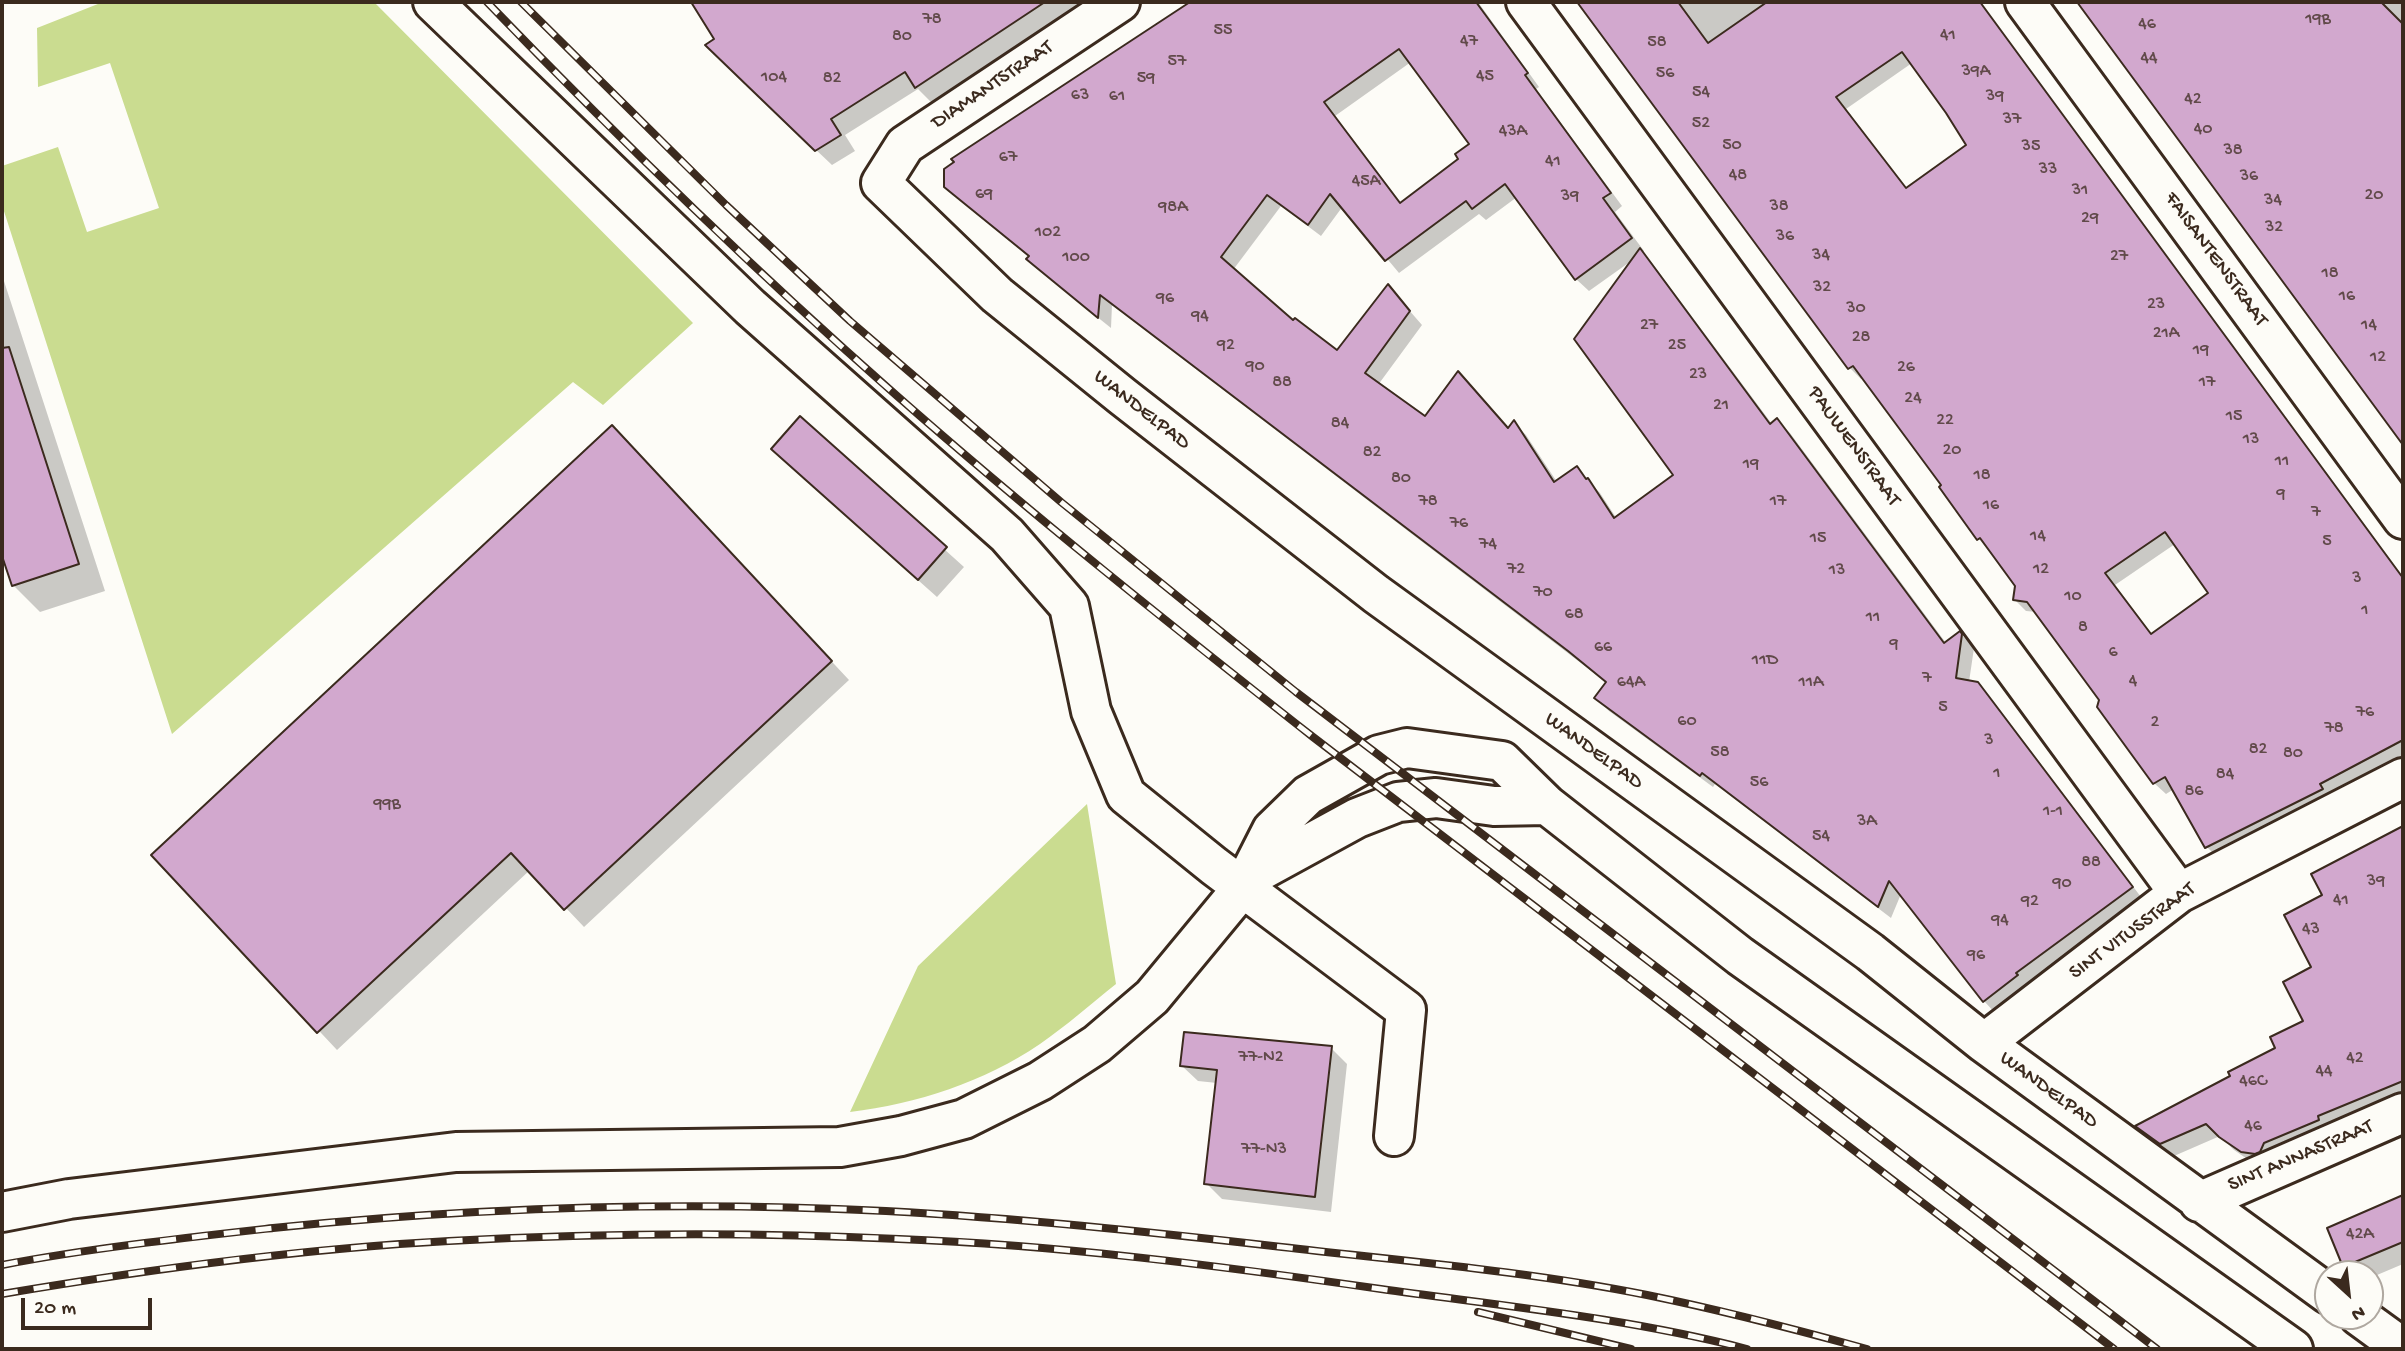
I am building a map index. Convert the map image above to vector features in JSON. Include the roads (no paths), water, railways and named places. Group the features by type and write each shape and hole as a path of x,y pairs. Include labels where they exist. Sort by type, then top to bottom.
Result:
{"street":[{"path":"433,2 750,307 1007,535 1069,606 1091,711 1126,794 1246,882 1406,1010 1394,1136"},
{"name":"DIAMANTSTRAAT","path":"881,183 905,145 1119,2"},
{"name":"PAUWENSTRAAT","path":"1526,2 2179,893"},
{"name":"FAISANTENSTRAAT","path":"2025,2 2403,519"},
{"name":"WANDELPAD","path":"881,183 997,295 1323,553 1436,638 1870,951 1984,1043 2314,1284"},
{"path":"2,1212 69,1199 456,1152 840,1147 901,1136 964,1119 1040,1081 1097,1044 1152,997 1246,882 1272,830 1308,795 1379,755 1407,748 1502,761 1547,805 1740,956 2293,1349"},
{"name":"SINT VITUSSTRAAT","path":"1984,1043 2179,893 2403,778"},
{"path":"1246,882 1357,818 1398,802 1436,798 1494,806 1547,805"},
{"name":"SINT ANNASTRAAT","path":"2199,1202 2403,1113"},
{"path":"2378,1330 2403,1348"}],"railway":[{"path":"487,2 739,252 896,395 1050,526 1313,737 2114,1349"},
{"path":"521,2 726,205 850,321 1061,502 1296,692 2157,1349"},
{"path":"2,1265 103,1248 273,1228 426,1215 656,1206 886,1211 1134,1231 1556,1279 1702,1307 1867,1349"},
{"path":"2,1294 225,1261 393,1245 617,1235 843,1237 1020,1246 1201,1265 1565,1314 1657,1329 1747,1349"},
{"path":"1478,1312 1631,1349"}]}
